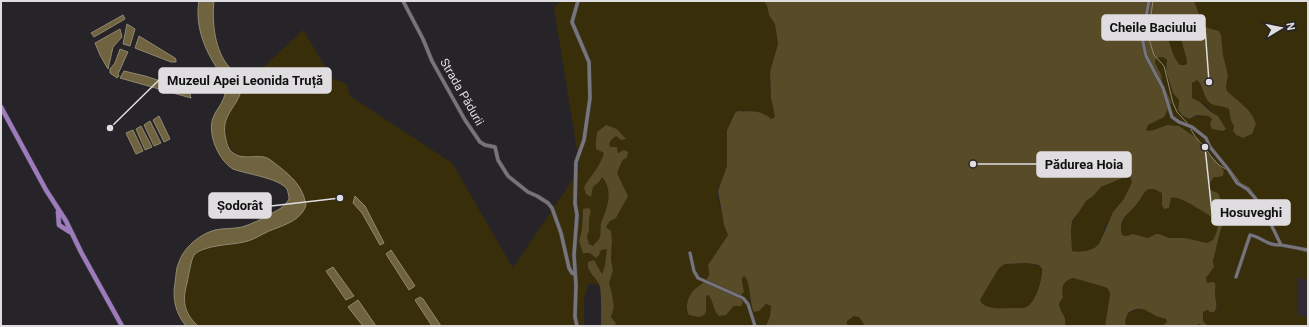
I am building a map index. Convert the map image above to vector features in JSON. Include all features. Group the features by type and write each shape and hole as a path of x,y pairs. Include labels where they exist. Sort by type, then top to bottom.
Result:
{"main road":[{"path":"1,107 63,222 71,233 122,326"}],"street":[{"name":"Strada Pădurii","path":"402,1 423,39 432,61 478,141 482,144 495,147 497,158 508,176 528,192 538,196 548,203 552,208 561,233 568,266 572,273 575,274"},
{"name":"Strada Pădurii","path":"577,326 575,314 574,252 577,215 575,203 576,162 584,140 590,98 589,62 572,22 578,1"},
{"path":"1149,1 1143,42 1146,56 1163,88 1172,117 1179,122 1190,126 1206,138 1210,147 1227,168 1236,183 1249,191 1263,209 1282,245"},
{"path":"1236,277 1250,235 1269,244 1308,250"},
{"path":"690,253 694,271 698,278 744,298 748,304 755,326"}],"shaded area":[{"path":"199,1 214,1 213,16 216,41 222,56 239,78 241,85 239,97 226,120 225,137 230,150 242,157 264,157 271,160 296,182 302,192 306,205 300,216 290,223 244,242 210,247 194,255 184,299 190,318 198,326 186,326 177,311 174,289 177,267 181,256 189,246 198,238 209,232 242,227 264,218 281,208 289,199 287,189 283,185 270,179 233,169 219,154 213,139 212,124 213,118 225,96 225,87 201,34 198,18"},
{"path":"560,1 764,1 769,15 775,22 778,46 770,72 771,98 775,117 771,119 759,112 738,111 735,113 727,130 727,166 722,182 718,188 718,197 724,225 728,235 708,265 709,274 707,280 689,298 687,312 696,316 706,312 706,296 708,295 713,302 717,315 729,313 734,306 741,306 742,300 740,296 744,292 742,278 745,276 748,280 751,305 771,305 770,316 766,326 615,326 616,323 611,317 614,307 609,283 613,271 611,259 612,247 606,227 610,221 616,218 628,196 617,173 622,161 617,147 610,147 609,145 611,140 616,136 621,140 625,138 617,129 606,125 597,132 602,145 603,155 600,164 591,176 593,187 602,177 606,182 609,194 607,206 601,224 600,236 593,246 589,244 587,237 590,211 583,209 582,229 579,241 590,253 599,255 601,250 607,249 607,263 602,274 594,260 588,262 588,269 600,285 589,283 584,299 584,326 198,326 194,322 186,309 185,294 188,276 194,256 204,248 211,246 239,243 254,239 294,219 303,211 306,205 304,194 291,177 267,158 246,157 236,154 232,151 225,136 227,116 241,86 240,82 253,77 303,30 333,79 347,84 350,96 452,163 513,268 580,169 554,8"},
{"path":"764,1 1194,1 1203,24 1208,28 1219,31 1221,35 1223,55 1228,75 1226,86 1227,91 1248,110 1256,124 1252,134 1243,138 1236,135 1233,131 1234,126 1231,121 1229,109 1210,103 1201,84 1197,80 1192,83 1192,98 1200,102 1218,116 1226,129 1223,131 1212,129 1210,124 1212,119 1208,116 1197,115 1189,119 1183,116 1178,110 1179,100 1173,93 1166,71 1167,60 1163,57 1156,58 1155,63 1161,74 1163,85 1171,103 1164,117 1148,125 1146,130 1154,130 1167,125 1179,126 1198,139 1202,149 1213,157 1224,171 1223,176 1214,177 1208,185 1210,190 1218,193 1226,206 1226,217 1220,232 1213,261 1214,267 1206,278 1207,283 1215,283 1217,305 1214,312 1207,310 1203,312 1203,321 1208,326 1202,326 1199,324 1195,326 1162,326 1167,322 1166,319 1156,316 1143,309 1136,309 1128,313 1125,321 1126,326 1105,326 1110,294 1108,289 1073,278 1065,283 1062,290 1063,297 1059,304 1065,319 1065,326 865,326 859,317 854,316 847,321 847,324 850,326 766,326 770,316 771,306 766,304 759,311 754,312 748,282 744,276 742,281 744,292 740,296 743,303 741,306 734,306 726,315 719,316 708,295 706,296 706,312 704,315 699,317 689,315 687,307 690,296 695,289 708,278 708,265 728,235 724,225 718,191 727,166 727,130 735,113 738,111 759,112 771,119 775,117 771,98 770,72 778,44 775,24 769,15","holes":["1172,26 1178,29 1187,61 1185,65 1180,65 1173,53 1168,37 1169,28","1125,177 1130,177 1132,182 1124,199 1113,212 1099,244 1087,251 1072,251 1072,221 1086,201 1101,187","1154,189 1162,193 1162,205 1164,209 1169,208 1171,198 1175,198 1187,202 1216,219 1218,227 1213,240 1207,243 1185,238 1169,238 1159,234 1148,238 1133,234 1126,236 1122,235 1121,229 1123,219 1147,190","1027,263 1039,265 1042,269 1041,278 1034,299 1026,307 995,308 982,304 980,300 999,268 1005,264"]},
{"path":"1194,1 1308,1 1308,281 1298,277 1297,289 1298,315 1308,317 1308,326 1208,326 1203,321 1204,311 1207,310 1214,312 1217,306 1215,283 1207,283 1206,278 1214,267 1214,256 1220,232 1226,217 1227,208 1216,192 1208,189 1208,185 1214,177 1223,176 1224,171 1213,156 1202,149 1198,139 1179,126 1167,125 1154,130 1146,130 1148,125 1164,117 1171,103 1163,85 1161,74 1155,63 1156,58 1163,57 1167,60 1166,71 1173,93 1179,100 1181,114 1186,118 1189,119 1200,115 1206,115 1211,117 1212,121 1226,128 1205,105 1192,98 1192,83 1197,80 1201,84 1210,103 1229,109 1231,121 1234,126 1233,131 1236,135 1243,138 1253,132 1256,124 1248,110 1227,91 1226,86 1228,75 1223,55 1221,35 1219,31 1208,28 1203,24"},
{"path":"123,15 125,19 94,37 91,33"},
{"path":"127,24 135,29 130,46 123,44"},
{"path":"1172,26 1178,29 1180,34 1187,61 1185,65 1179,64 1170,46 1168,32 1169,28"},
{"path":"120,29 122,37 113,47 108,69 95,43"},
{"path":"139,36 175,58 176,62 171,62 135,48"},
{"path":"120,49 128,52 117,78 110,73 110,69 115,63"},
{"path":"124,71 189,90 191,98 120,78"},
{"path":"159,116 170,139 164,142 153,120"},
{"path":"150,121 161,143 154,146 144,125"},
{"path":"606,125 617,129 626,139 621,140 616,136 611,140 609,144 610,147 617,147 618,153 624,150 628,152 627,157 622,161 617,173 628,196 616,218 610,221 606,227 611,231 612,240 611,259 613,271 609,283 614,307 611,317 616,323 615,326 601,326 600,287 588,268 588,262 594,260 602,274 607,249 601,250 596,258 590,253 583,253 579,241 582,229 583,209 589,208 591,211 587,237 589,244 593,246 600,237 601,223 607,206 609,194 608,188 602,177 593,187 591,197 586,194 584,187 598,167 604,153 596,149 596,142 597,132"},
{"path":"141,126 152,147 145,150 136,129"},
{"path":"133,130 143,151 136,154 126,133"},
{"path":"1125,177 1130,177 1132,182 1125,199 1107,223 1098,245 1087,251 1072,251 1071,231 1073,219 1086,201 1101,187"},
{"path":"1149,189 1154,189 1162,193 1162,205 1164,209 1169,208 1171,198 1175,198 1187,202 1216,219 1218,227 1213,240 1207,243 1185,238 1169,238 1159,234 1148,238 1133,234 1125,236 1122,235 1121,228 1125,217"},
{"path":"355,196 365,206 384,243 380,245 362,213 353,203"},
{"path":"391,250 415,286 409,290 386,254"},
{"path":"1028,263 1040,266 1042,275 1035,297 1030,305 1019,308 1003,309 983,304 980,300 999,268 1005,264"},
{"path":"333,267 354,296 346,300 326,271"},
{"path":"1298,276 1308,281 1308,317 1298,315"},
{"path":"1073,278 1105,287 1110,292 1105,326 1065,326 1065,319 1059,304 1063,297 1062,290 1065,283"},
{"path":"420,297 423,299 441,326 432,326 415,300"},
{"path":"358,300 376,326 363,326 348,307"},
{"path":"1140,309 1148,310 1164,318 1167,322 1162,326 1126,326 1125,321 1128,313"},
{"path":"854,316 859,317 865,326 850,326 847,324 848,319"}],"waterway":[{"path":"1153,1 1149,39 1154,55 1164,66 1173,103 1177,112 1190,126"},
{"path":"1191,129 1214,160 1226,169"},
{"path":"1229,168 1240,183 1249,188 1256,197"},
{"path":"1296,249 1308,252"}],"place":[{"name":"Cheile Baciului","path":"1209,82"},
{"name":"Muzeul Apei Leonida Truță","path":"110,128"},
{"name":"Hosuveghi","path":"1205,147"},
{"name":"Pădurea Hoia","path":"973,164"},
{"name":"Șodorât","path":"340,198"}]}
